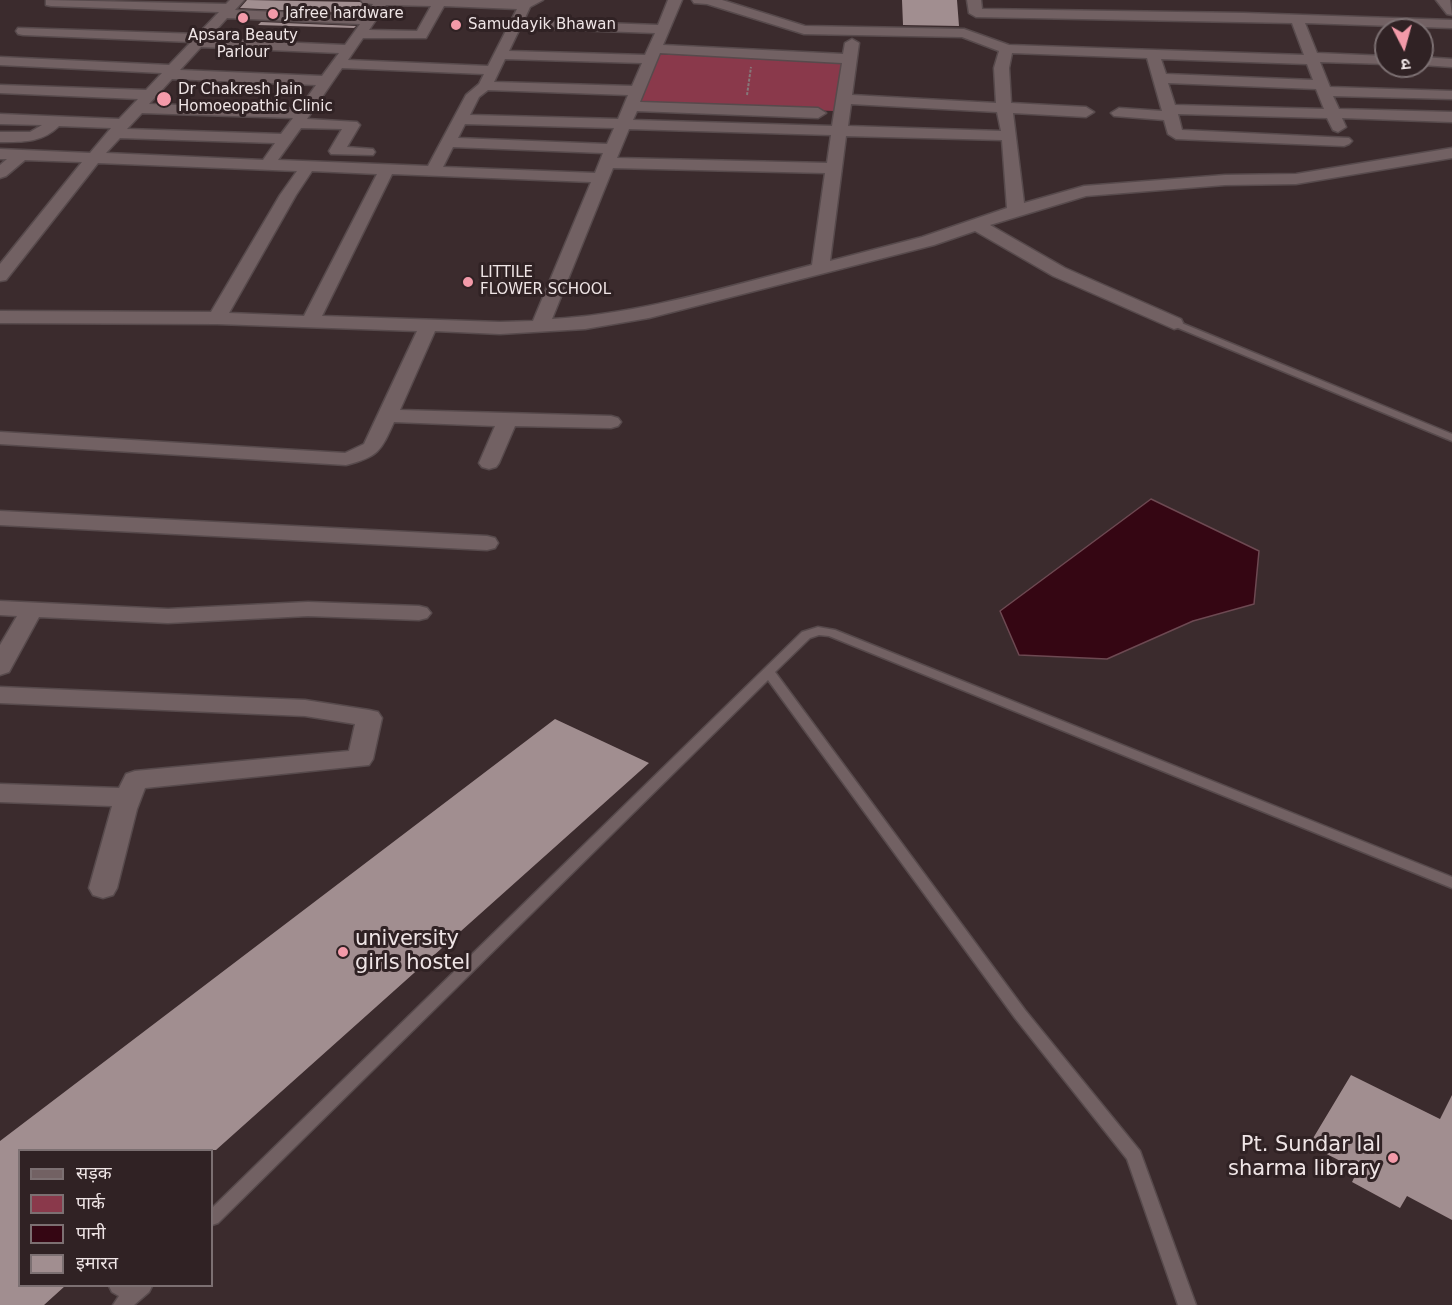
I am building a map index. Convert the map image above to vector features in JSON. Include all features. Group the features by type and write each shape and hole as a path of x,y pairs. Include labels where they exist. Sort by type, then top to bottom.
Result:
{"street":[{"path":"367,0 470,2 662,29"},
{"path":"268,165 383,0"},
{"path":"540,325 675,0"},
{"path":"699,0 708,0 804,30 964,33 1007,49 1374,60"},
{"path":"1237,0 1244,17"},
{"path":"360,34 421,35 440,2"},
{"path":"964,33 975,6 1297,19 1450,11"},
{"path":"12,43 47,7 230,7 369,20"},
{"path":"0,276 39,222 92,157 230,7"},
{"path":"525,11 626,19"},
{"path":"433,171 473,95 484,86 495,62 525,11"},
{"path":"1297,19 1344,141 1360,169"},
{"path":"820,269 854,31"},
{"path":"12,43 200,40 309,47 344,56 495,62 653,54 849,59"},
{"path":"1007,49 1002,57 1003,108 1009,136 1016,211"},
{"path":"1153,55 1176,134 1344,141"},
{"path":"0,61 326,81"},
{"path":"1434,62 1452,63"},
{"path":"1160,78 1452,95"},
{"path":"484,86 841,114 1009,136"},
{"path":"0,89 150,95"},
{"path":"138,108 301,118 352,125 338,151 385,153 382,169 309,322"},
{"path":"460,119 622,125 1003,108 1086,112"},
{"path":"1119,113 1452,117"},
{"path":"1,120 56,121 118,129 285,140"},
{"path":"0,137 34,137 44,134 56,121"},
{"path":"448,142 607,163"},
{"path":"0,317 216,318 501,328 585,322 649,312 928,241 1084,191 1116,187 1296,179 1452,153"},
{"path":"0,154 433,171 607,163 834,168"},
{"path":"0,173 21,155"},
{"path":"216,318 288,195 308,166"},
{"path":"977,225 1059,272 1174,323"},
{"path":"0,438 346,459 362,454 373,447 428,326"},
{"path":"387,416 611,422"},
{"path":"489,463 508,420"},
{"path":"0,518 486,543"},
{"path":"0,608 168,616 308,609 419,613"},
{"path":"0,667 32,609"},
{"path":"0,695 305,708 369,718 360,759 135,780 102,888"},
{"path":"0,793 129,797"}],"lane":[{"path":"1174,323 1452,438"},
{"path":"213,1217 769,673 806,634 818,631 831,633 1452,883"},
{"path":"769,673 1020,1014 1134,1156 1187,1305"}],"path":[{"path":"745,105 752,63"}],"green space":[{"path":"657,54 843,62 834,111 637,104"}],"water":[{"path":"1151,499 1259,551 1254,604 1193,621 1107,659 1019,655 1000,611"}],"building":[{"path":"247,0 360,2 369,6 364,14 240,8"},
{"path":"902,0 957,0 959,26 903,25"},
{"path":"261,22 356,26 354,28 258,25"},
{"name":"university girls hostel","path":"555,719 649,763 216,1150 18,1149 18,1287 64,1287 44,1305 0,1305 0,1141"},
{"name":"Pt. Sundar lal sharma library","path":"1351,1075 1440,1119 1452,1095 1452,1220 1407,1196 1400,1208 1352,1182 1358,1170 1309,1145"}],"place":[{"name":"Jafree hardware","path":"273,14"},
{"name":"Apsara Beauty Parlour","path":"243,18"},
{"name":"Samudayik Bhawan","path":"456,25"},
{"name":"Dr Chakresh Jain Homoeopathic Clinic","path":"164,99"},
{"name":"LITTILE FLOWER SCHOOL","path":"468,282"},
{"name":"university girls hostel","path":"343,952"},
{"name":"Pt. Sundar lal sharma library","path":"1393,1158"}]}
